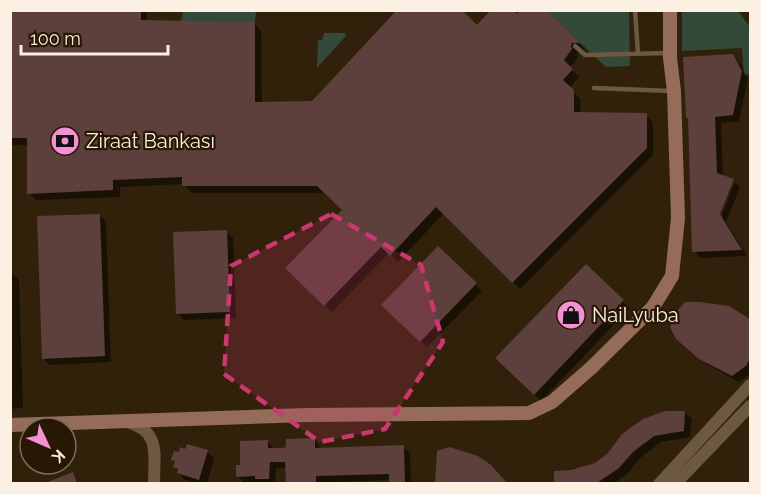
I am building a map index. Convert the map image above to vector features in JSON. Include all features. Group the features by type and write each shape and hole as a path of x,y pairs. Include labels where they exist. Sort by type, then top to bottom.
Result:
{"main road":[{"path":"10,425 308,415 529,413 552,402 591,368 653,307 672,276 678,218 670,10"}],"street":[{"path":"674,92 676,10"},
{"path":"659,483 750,385"},
{"path":"675,483 750,406"},
{"path":"124,421 140,425 154,443 154,483"}],"lane":[{"path":"635,10 638,54"},
{"path":"575,45 585,55 670,53"},
{"path":"594,88 674,92"}],"highlighted area":[{"path":"331,214 421,265 443,342 385,429 320,442 224,374 231,266"}],"green space":[{"path":"183,11 256,11 255,22 181,22"},
{"path":"546,11 629,11 630,66 606,67"},
{"path":"682,11 738,11 750,27 750,74 744,75 742,48 682,51"},
{"path":"324,33 345,33 346,36 317,68 318,40 322,40"}],"building":[{"path":"10,10 141,10 141,20 255,22 255,102 312,101 397,10 462,10 477,25 491,10 513,10 517,14 520,10 546,10 580,43 572,43 572,49 564,60 573,69 563,80 574,90 574,112 647,113 647,148 512,283 436,207 390,256 381,247 324,306 285,268 342,210 317,186 182,186 182,177 113,180 113,190 27,194 27,138 10,138"},
{"path":"733,54 742,71 733,115 715,117 717,173 734,179 720,214 742,250 692,252 688,118 686,118 683,57"},
{"path":"100,214 105,356 42,359 37,216"},
{"path":"227,230 230,312 176,314 173,232"},
{"path":"438,246 477,283 420,342 381,305"},
{"path":"586,264 624,300 534,395 495,358"},
{"path":"685,302 729,306 750,319 750,359 746,366 732,376 699,359 676,339 670,327 676,312"},
{"path":"665,411 685,411 684,431 654,436 633,452 619,468 597,483 554,483 554,471 571,470 595,463 608,453 622,434 643,419"},
{"path":"315,438 315,448 404,445 405,483 389,483 389,474 316,476 316,483 286,483 285,462 270,462 269,479 255,479 255,476 236,477 236,465 240,465 240,441 268,440 268,448 283,448 286,447 286,439"},
{"path":"187,444 208,450 199,480 177,473 178,469 173,467 175,461 171,460 174,451 179,452 180,447 185,449"},
{"path":"449,447 478,456 491,465 507,483 435,483 437,451"},
{"path":"63,476 74,476 77,483 45,483"}],"place":[{"name":"Ziraat Bankası","path":"65,141"},
{"name":"NaiLyuba","path":"571,315"}]}
